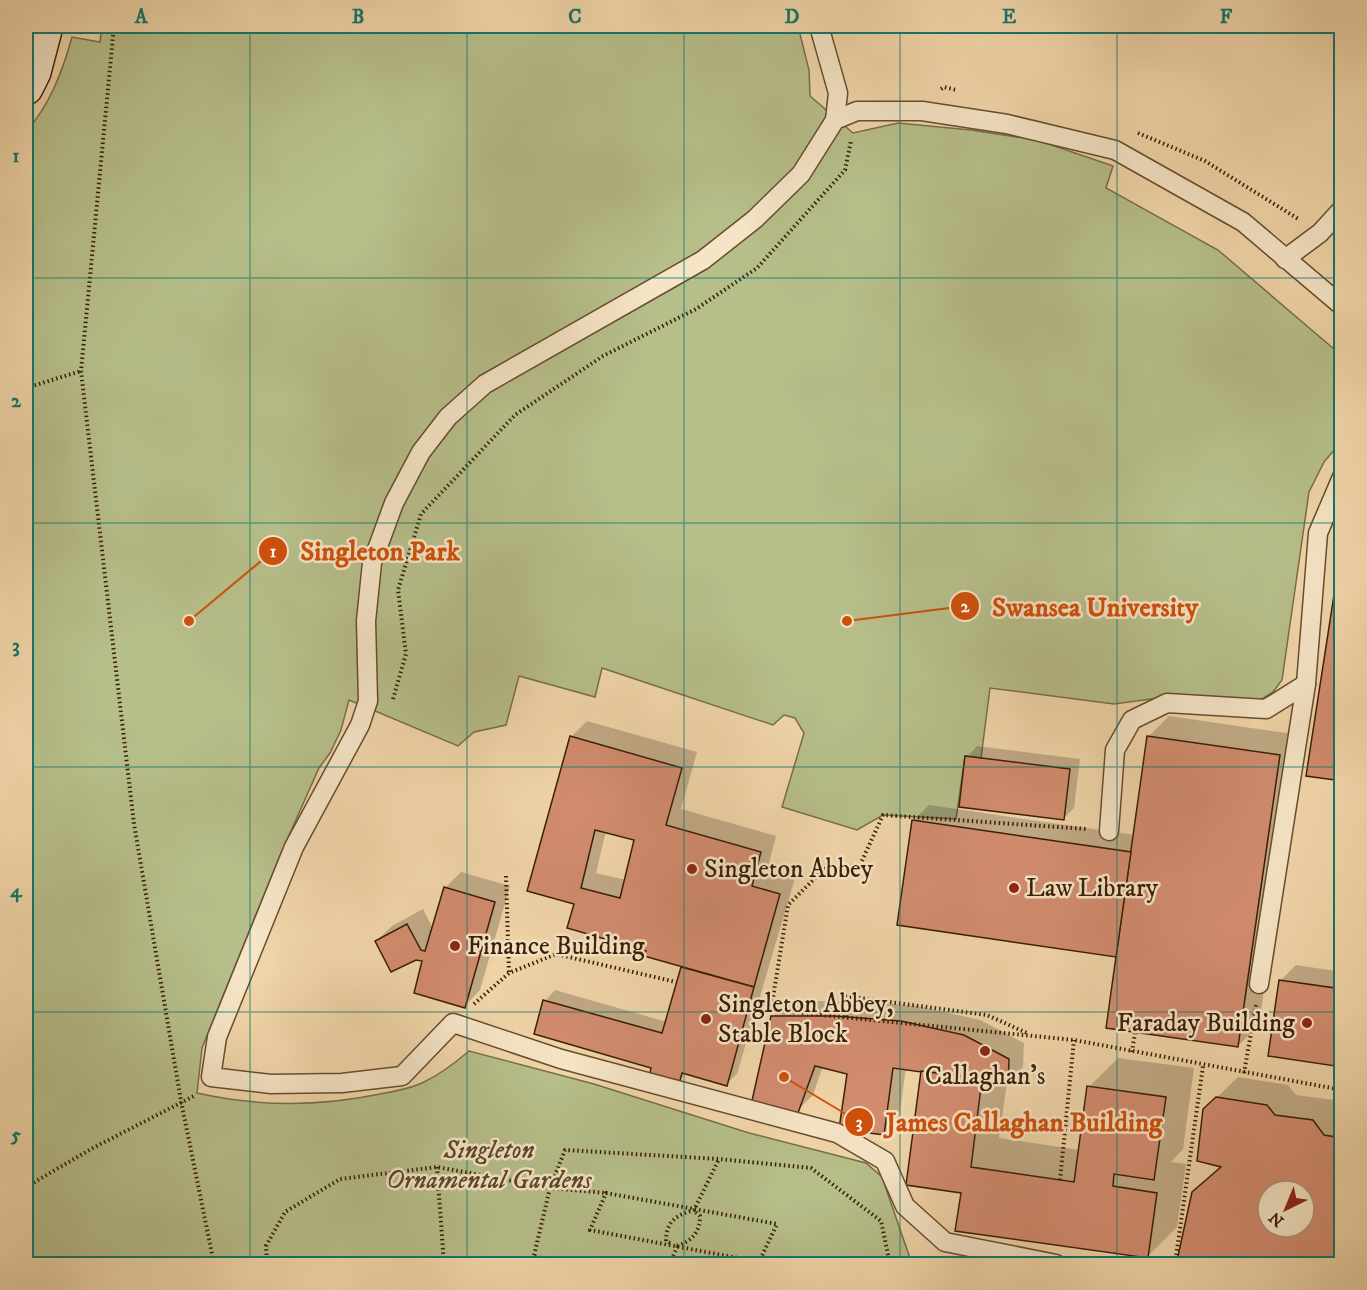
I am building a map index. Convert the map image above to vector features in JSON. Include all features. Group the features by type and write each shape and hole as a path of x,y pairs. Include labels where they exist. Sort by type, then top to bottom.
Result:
{"street":[{"path":"26,88 34,72 46,26"}],"lane":[{"path":"819,26 838,93 835,120 801,174 755,219 703,260 610,310 478,391 448,417 421,452 394,502 372,562 366,621 368,701 360,725 294,847 217,1037 211,1077 271,1084 342,1083 402,1076 453,1023 561,1059 837,1133 885,1161 905,1206 945,1242 1056,1264"},
{"path":"835,120 857,111 921,111 1007,124 1115,150 1243,222 1341,306"},
{"path":"1285,259 1320,233 1341,209"},
{"path":"1260,984 1306,684 1318,533 1341,477"},
{"path":"1109,831 1115,750 1132,720 1167,703 1266,709 1306,684"}],"path":[{"path":"114,26 81,371 134,824 181,1101 214,1264"},
{"path":"1303,26 1341,34"},
{"path":"393,700 406,654 398,590 421,514 515,415 603,356 696,309 757,268 845,170 857,111"},
{"path":"26,388 81,371"},
{"path":"771,1010 788,905 824,869 860,865 883,815 1109,831"},
{"path":"506,876 509,973"},
{"path":"453,1023 509,973 556,954 676,982"},
{"path":"1244,1072 1260,984"},
{"path":"846,1017 844,996 987,1015 1032,1035"},
{"path":"749,1005 771,1010 1074,1040 1203,1066 1341,1090"},
{"path":"1132,1052 1135,1033"},
{"path":"1060,1180 1074,1040"},
{"path":"1175,1264 1203,1066"},
{"path":"26,1187 181,1101"},
{"path":"532,1264 550,1188 565,1150 720,1159 811,1168 881,1221 890,1264"},
{"path":"678,1246 666,1241 666,1230 680,1214 694,1210 720,1159"},
{"path":"437,1167 444,1264"},
{"path":"267,1264 266,1246 285,1212 340,1179 437,1167 550,1188 606,1193 777,1224 759,1262 590,1230 606,1193"},
{"path":"669,1264 678,1246 694,1236 700,1226 700,1216 694,1210"},
{"path":"535,1257 584,1264"}],"green space":[{"name":"Singleton Ornamental Gardens","path":"102,26 798,26 809,70 810,96 853,133 898,123 971,130 1037,140 1113,166 1106,188 1218,250 1341,355 1341,442 1324,462 1309,492 1282,680 1273,692 1257,702 1166,697 1114,704 990,688 981,758 965,756 956,819 883,815 857,830 782,807 804,733 795,718 784,715 773,725 602,668 595,697 519,676 506,725 474,732 458,746 349,700 341,730 330,753 319,768 279,858 202,1048 197,1093 243,1101 288,1104 357,1098 402,1090 419,1084 442,1072 469,1051 594,1084 749,1133 866,1163 882,1177 912,1264 26,1264 26,132 54,88 72,37 100,42"}],"building":[{"path":"1342,543 1342,781 1306,776"},
{"name":"Singleton Abbey","path":"570,736 682,768 666,825 761,852 752,886 780,894 754,987 644,956 646,951 567,928 574,904 527,891","holes":["595,830 634,840 620,898 581,888"]},
{"path":"1147,736 1280,755 1238,1047 1106,1028"},
{"path":"965,756 1070,769 1064,820 959,807"},
{"name":"Law Library","path":"912,820 1131,852 1116,957 897,925"},
{"name":"Finance Building","path":"444,887 495,902 465,1008 414,993 422,961 416,960 391,972 375,941 407,924 421,950 425,951"},
{"name":"Singleton Abbey, Stable Block","path":"681,967 754,987 727,1086 682,1073 680,1081 650,1073 651,1068 534,1034 543,1000 662,1033"},
{"name":"Faraday Building","path":"1279,980 1342,989 1342,1067 1268,1056"},
{"path":"771,1016 834,1016 901,1021 964,1035 1009,1059 1008,1084 893,1068 884,1135 839,1129 847,1074 815,1066 798,1113 751,1105"},
{"path":"921,1071 982,1079 971,1167 1074,1182 1087,1086 1166,1097 1154,1180 1114,1174 1113,1186 1157,1193 1148,1258 955,1231 961,1193 906,1185"},
{"path":"1216,1097 1267,1105 1275,1115 1313,1120 1324,1135 1342,1138 1342,1264 1185,1264 1178,1256 1192,1192 1221,1167 1197,1161 1203,1109"}],"place":[{"name":"Singleton Park","path":"189,621"},
{"name":"Swansea University","path":"847,621"},
{"name":"Singleton Abbey","path":"692,869"},
{"name":"Law Library","path":"1014,888"},
{"name":"Finance Building","path":"455,946"},
{"name":"Singleton Abbey, Stable Block","path":"706,1019"},
{"name":"Faraday Building","path":"1307,1023"},
{"name":"Callaghan's","path":"985,1051"},
{"name":"James Callaghan Building","path":"784,1077"}]}
